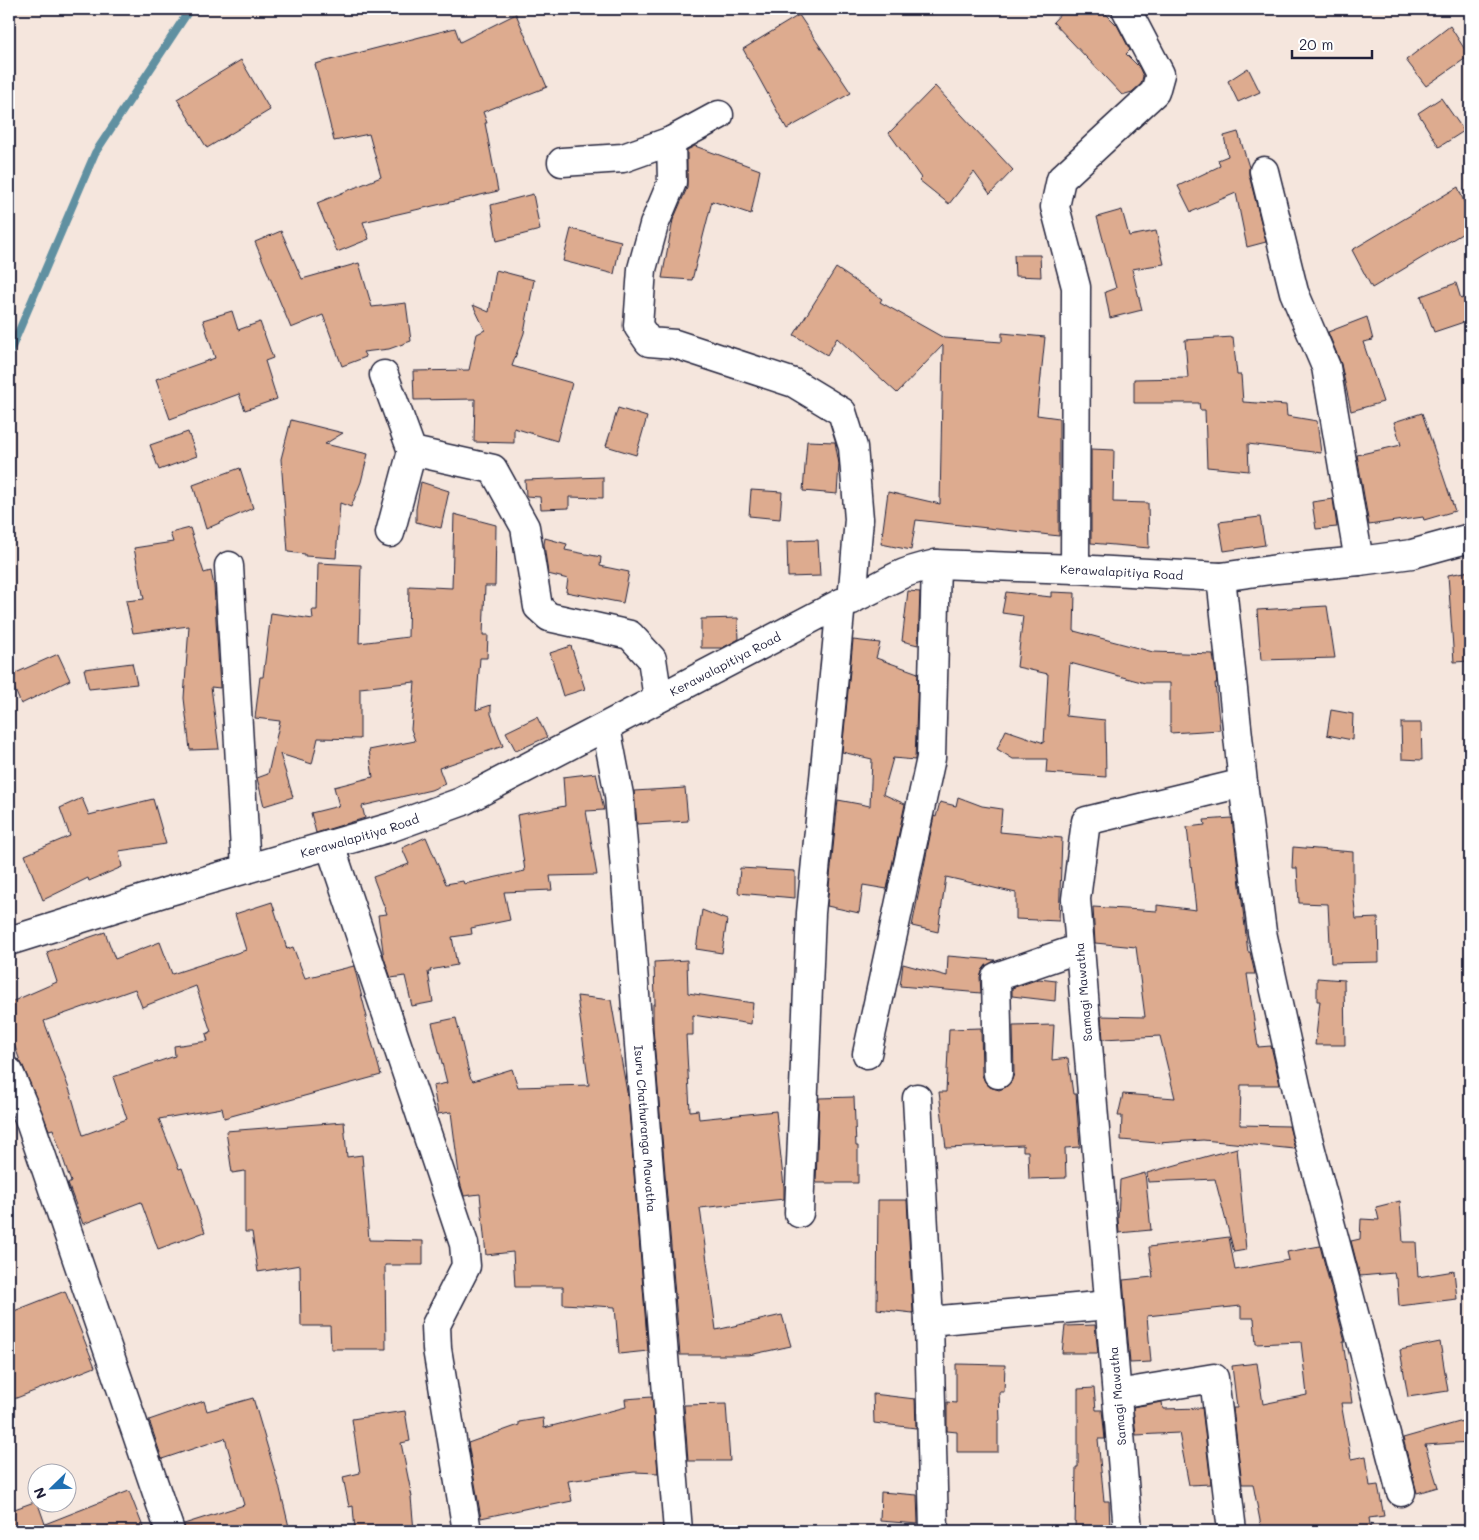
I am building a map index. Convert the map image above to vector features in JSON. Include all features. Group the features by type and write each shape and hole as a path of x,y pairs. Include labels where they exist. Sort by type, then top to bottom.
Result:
{"street":[{"path":"1075,569 1076,287 1055,207 1061,179 1155,92 1160,74 1126,9"},
{"path":"562,162 623,158 670,141 719,115"},
{"path":"670,141 672,182 654,225 642,269 638,326 649,342 675,344 794,383 842,412 853,447 859,519 847,601 811,913 799,1213"},
{"path":"1264,171 1294,292 1326,367 1359,561"},
{"path":"384,376 412,451 390,533"},
{"path":"412,451 494,469 525,527 538,607 549,617 630,635 652,659 658,698"},
{"name":"Kerawalapitiya Road","path":"9,941 166,892 392,827 461,802 847,601 917,568 936,564 1221,577 1412,554 1470,538"},
{"path":"867,1054 931,758 936,564"},
{"path":"229,566 246,869"},
{"path":"1221,577 1243,783 1262,932 1304,1122 1401,1492"},
{"name":"Isuru Chathuranga Mawatha","path":"606,727 619,795 678,1531"},
{"name":"Samagi Mawatha","path":"1128,1531 1076,899 1086,821 1243,783"},
{"path":"330,845 464,1244 466,1266 436,1325 437,1349 468,1531"},
{"path":"998,1074 996,977 1080,948"},
{"path":"9,1072 28,1119 170,1531"},
{"path":"917,1098 929,1320 934,1531"},
{"path":"929,1320 1109,1305"},
{"path":"1116,1394 1214,1378 1232,1531"}],"building":[{"path":"1065,9 1101,9 1117,25 1130,50 1126,54 1139,67 1143,76 1141,84 1132,92 1122,95 1053,22"},
{"path":"516,14 547,87 483,112 487,123 485,123 498,191 363,222 369,239 337,252 317,203 381,177 369,134 334,141 315,64 455,28 460,42"},
{"path":"799,15 851,93 787,129 743,49"},
{"path":"1450,26 1469,56 1426,86 1406,60"},
{"path":"241,60 270,110 207,148 177,99"},
{"path":"1248,68 1260,92 1238,102 1228,81"},
{"path":"935,86 1013,170 990,194 974,172 949,204 919,180 921,178 889,133"},
{"path":"1441,98 1464,131 1439,147 1418,113"},
{"path":"1238,132 1249,167 1249,175 1266,242 1247,247 1236,193 1191,212 1178,186 1220,166 1218,160 1228,156 1224,136"},
{"path":"695,146 760,170 751,214 712,201 692,280 662,278 673,220 687,188 687,150"},
{"path":"1458,187 1470,217 1470,229 1372,288 1352,250"},
{"path":"533,194 540,230 497,241 491,205"},
{"path":"1122,210 1129,236 1156,231 1164,264 1132,269 1142,310 1110,318 1105,292 1116,288 1097,217"},
{"path":"571,229 621,241 614,274 563,261"},
{"path":"281,231 302,279 359,263 372,307 406,303 411,341 389,349 363,352 366,357 342,366 323,315 291,328 255,242"},
{"path":"1014,255 1040,255 1041,277 1015,276"},
{"path":"836,268 882,299 880,302 944,338 1002,342 1002,333 1045,337 1037,415 1059,418 1059,536 916,520 911,550 881,544 888,492 940,504 943,345 897,393 837,338 827,355 794,335"},
{"path":"496,270 534,280 524,333 512,366 572,383 557,441 514,428 514,443 474,442 475,399 414,400 413,371 469,370 477,334 485,330 473,305 489,312"},
{"path":"1456,283 1461,299 1470,295 1470,320 1434,332 1421,296"},
{"path":"232,311 238,330 260,322 273,358 265,361 277,399 245,410 239,394 170,419 156,379 215,358 203,320"},
{"path":"1367,317 1373,340 1363,342 1383,402 1351,411 1341,364 1328,332"},
{"path":"1233,337 1237,375 1241,375 1243,402 1286,405 1287,416 1317,421 1321,453 1248,444 1249,471 1207,467 1205,410 1200,410 1199,403 1134,403 1134,379 1188,378 1185,340"},
{"path":"618,408 647,417 636,455 606,446"},
{"path":"1422,413 1455,511 1424,520 1423,517 1369,525 1357,455 1401,445 1394,422"},
{"path":"291,420 343,433 325,444 368,454 361,482 351,507 340,503 336,558 305,556 305,554 288,552 281,459"},
{"path":"188,432 197,456 159,470 150,445"},
{"path":"807,441 835,442 839,464 837,494 803,491"},
{"path":"1091,449 1114,450 1113,502 1148,503 1149,548 1091,543"},
{"path":"240,468 253,508 206,529 193,485"},
{"path":"603,477 603,498 569,497 569,508 541,509 540,497 526,496 525,480"},
{"path":"421,482 449,491 441,528 416,522 416,509"},
{"path":"751,490 782,492 780,519 749,516"},
{"path":"1333,499 1337,527 1316,529 1312,502"},
{"path":"454,514 496,525 495,586 485,586 483,635 488,635 487,658 480,658 476,710 491,705 491,714 503,746 439,768 445,784 431,790 362,806 365,818 316,833 311,813 339,806 334,787 373,777 369,750 415,741 411,729 415,682 360,688 360,739 318,738 312,764 280,754 293,797 264,806 257,778 268,774 280,721 255,718 260,677 263,677 271,613 313,619 312,610 317,610 318,563 361,565 359,643 408,637 409,586 452,588"},
{"path":"1260,517 1265,545 1224,551 1219,522"},
{"path":"190,528 204,573 211,571 214,586 220,688 211,687 219,749 190,750 184,698 189,626 133,633 126,601 144,599 134,548 173,542 170,533"},
{"path":"545,538 567,544 565,550 601,557 600,566 629,572 623,603 566,592 568,579 548,574"},
{"path":"818,540 820,576 788,577 787,541"},
{"path":"1470,571 1470,661 1454,662 1448,575"},
{"path":"908,591 920,592 918,645 902,641"},
{"path":"1006,592 1051,597 1051,592 1075,593 1074,631 1153,652 1213,654 1220,730 1170,733 1170,683 1145,683 1070,663 1066,716 1105,720 1106,777 1046,773 1047,759 1013,759 997,749 1006,730 1044,743 1048,674 1017,667 1023,616 1002,613"},
{"path":"1327,606 1335,658 1261,660 1257,610"},
{"path":"738,618 739,639 722,648 701,648 701,619"},
{"path":"853,640 880,643 876,658 918,673 915,760 893,758 883,794 905,804 887,889 863,885 859,913 827,906 838,800 870,806 872,759 842,752"},
{"path":"571,646 585,689 563,696 550,653"},
{"path":"58,654 70,680 21,704 9,676"},
{"path":"132,663 137,684 89,689 84,669"},
{"path":"1331,710 1353,714 1352,740 1327,735"},
{"path":"537,717 547,737 516,751 506,732"},
{"path":"1401,723 1421,723 1422,760 1402,759"},
{"path":"596,773 604,810 586,811 597,875 550,876 552,890 504,892 510,920 471,928 472,934 452,937 457,965 430,970 431,972 428,972 433,1002 412,1006 405,976 391,978 384,958 378,915 387,914 373,877 409,864 402,848 426,837 446,884 463,881 464,884 525,871 517,815 565,806 563,777"},
{"path":"685,788 688,821 637,824 634,791"},
{"path":"958,797 982,806 1002,809 1000,832 1062,838 1059,921 1016,919 1016,893 946,877 938,932 912,926 934,816 936,817 940,802 956,806"},
{"path":"82,798 89,815 153,799 166,844 119,851 122,867 89,881 88,878 43,900 25,855 70,836 60,808"},
{"path":"1232,818 1248,952 1250,952 1255,974 1247,974 1258,1047 1271,1046 1280,1085 1241,1085 1240,1125 1289,1126 1295,1149 1203,1140 1158,1143 1121,1140 1122,1116 1118,1116 1123,1094 1175,1098 1160,1036 1103,1039 1101,1016 1145,1017 1136,947 1095,943 1093,907 1157,911 1157,905 1196,910 1187,827 1205,825 1204,820"},
{"path":"1293,847 1353,852 1353,891 1356,919 1378,918 1379,962 1331,963 1328,904 1299,903 1297,868 1292,868"},
{"path":"740,868 795,871 795,898 738,893"},
{"path":"272,902 287,949 293,947 305,978 354,966 367,1017 365,1017 381,1075 224,1118 222,1108 159,1119 179,1169 182,1168 205,1232 158,1249 141,1202 83,1224 68,1184 71,1182 53,1129 49,1130 9,1030 9,1003 57,982 47,952 105,932 115,959 160,942 172,974 246,950 235,914","holes":["196,986 211,1032 206,1034 208,1041 174,1046 175,1056 113,1077 127,1119 83,1135 71,1094 44,1021 135,989 142,1007"]},
{"path":"702,910 727,920 722,953 696,949"},
{"path":"948,956 995,960 983,969 980,977 981,993 900,986 903,964 947,976"},
{"path":"687,960 688,993 753,1003 751,1024 693,1015 693,1035 686,1035 690,1111 698,1110 699,1119 776,1111 784,1199 700,1208 716,1330 782,1315 791,1346 749,1355 680,1355 653,1028 653,1004 655,1004 654,962"},
{"path":"1317,978 1344,980 1345,1045 1315,1045 1320,1001 1317,1001"},
{"path":"1039,979 1056,981 1055,1001 1012,996 1012,988"},
{"path":"577,996 611,1000 628,1098 648,1351 619,1354 615,1307 563,1304 563,1287 515,1287 513,1252 486,1255 480,1194 464,1196 460,1182 451,1112 438,1114 433,1086 447,1083 432,1023 456,1018 470,1077 473,1081 512,1069 518,1087 589,1085"},
{"path":"1054,1025 1052,1060 1068,1058 1073,1094 1076,1094 1080,1147 1065,1148 1066,1178 1029,1179 1028,1151 1023,1151 1023,1145 946,1148 939,1092 946,1092 949,1029 981,1028 982,1075 990,1087 999,1090 1011,1082 1014,1074 1013,1026"},
{"path":"854,1097 856,1146 858,1146 858,1183 816,1183 819,1098"},
{"path":"344,1122 347,1157 362,1155 369,1240 423,1241 423,1265 385,1265 386,1349 331,1349 330,1326 301,1326 300,1265 258,1272 252,1232 245,1232 245,1171 232,1173 226,1131"},
{"path":"1237,1148 1246,1250 1234,1252 1215,1179 1148,1182 1147,1173"},
{"path":"1145,1173 1151,1230 1119,1233 1120,1180"},
{"path":"878,1200 907,1200 913,1313 877,1309"},
{"path":"1400,1201 1403,1242 1416,1242 1418,1277 1454,1271 1457,1299 1399,1306 1397,1278 1395,1278 1394,1273 1360,1276 1351,1241 1360,1239 1361,1219 1379,1220 1376,1207"},
{"path":"1229,1237 1235,1270 1289,1260 1287,1252 1320,1246 1345,1342 1343,1342 1352,1403 1341,1403 1351,1459 1366,1456 1370,1486 1378,1485 1384,1516 1369,1518 1371,1531 1262,1531 1253,1484 1242,1484 1233,1408 1237,1408 1232,1366 1257,1363 1263,1404 1307,1395 1301,1342 1256,1344 1254,1318 1241,1318 1241,1306 1147,1316 1151,1362 1130,1363 1123,1280 1153,1277 1149,1247"},
{"path":"65,1291 95,1367 14,1399 9,1386 9,1313"},
{"path":"1095,1325 1098,1353 1062,1353 1065,1326"},
{"path":"1440,1342 1448,1391 1408,1397 1400,1350"},
{"path":"956,1364 1005,1365 1004,1392 999,1392 998,1452 957,1452 957,1432 947,1431 947,1402 956,1403"},
{"path":"1094,1388 1096,1410 1102,1410 1105,1439 1098,1439 1104,1501 1109,1501 1110,1531 1075,1530 1076,1467 1078,1467 1078,1389"},
{"path":"873,1394 915,1399 916,1428 874,1423"},
{"path":"652,1397 658,1473 634,1472 568,1481 572,1501 481,1518 468,1443 519,1425 519,1422 543,1418 544,1428 626,1407 625,1399"},
{"path":"253,1398 280,1489 290,1531 185,1531 184,1524 244,1505 225,1438 162,1459 149,1420 204,1401 207,1411"},
{"path":"1162,1402 1163,1409 1202,1408 1211,1484 1189,1485 1179,1433 1136,1435 1133,1407"},
{"path":"726,1404 730,1461 688,1461 684,1405"},
{"path":"405,1411 410,1441 401,1443 412,1497 414,1531 355,1531 353,1506 349,1507 343,1477 360,1473 352,1419"},
{"path":"1470,1419 1470,1442 1425,1445 1438,1487 1417,1493 1403,1438"},
{"path":"129,1491 143,1527 132,1531 9,1531 9,1511 28,1504 28,1512 41,1512 45,1524"},
{"path":"881,1492 917,1495 918,1524 880,1521"}],"waterway":[{"path":"9,354 95,153 190,9"}]}
